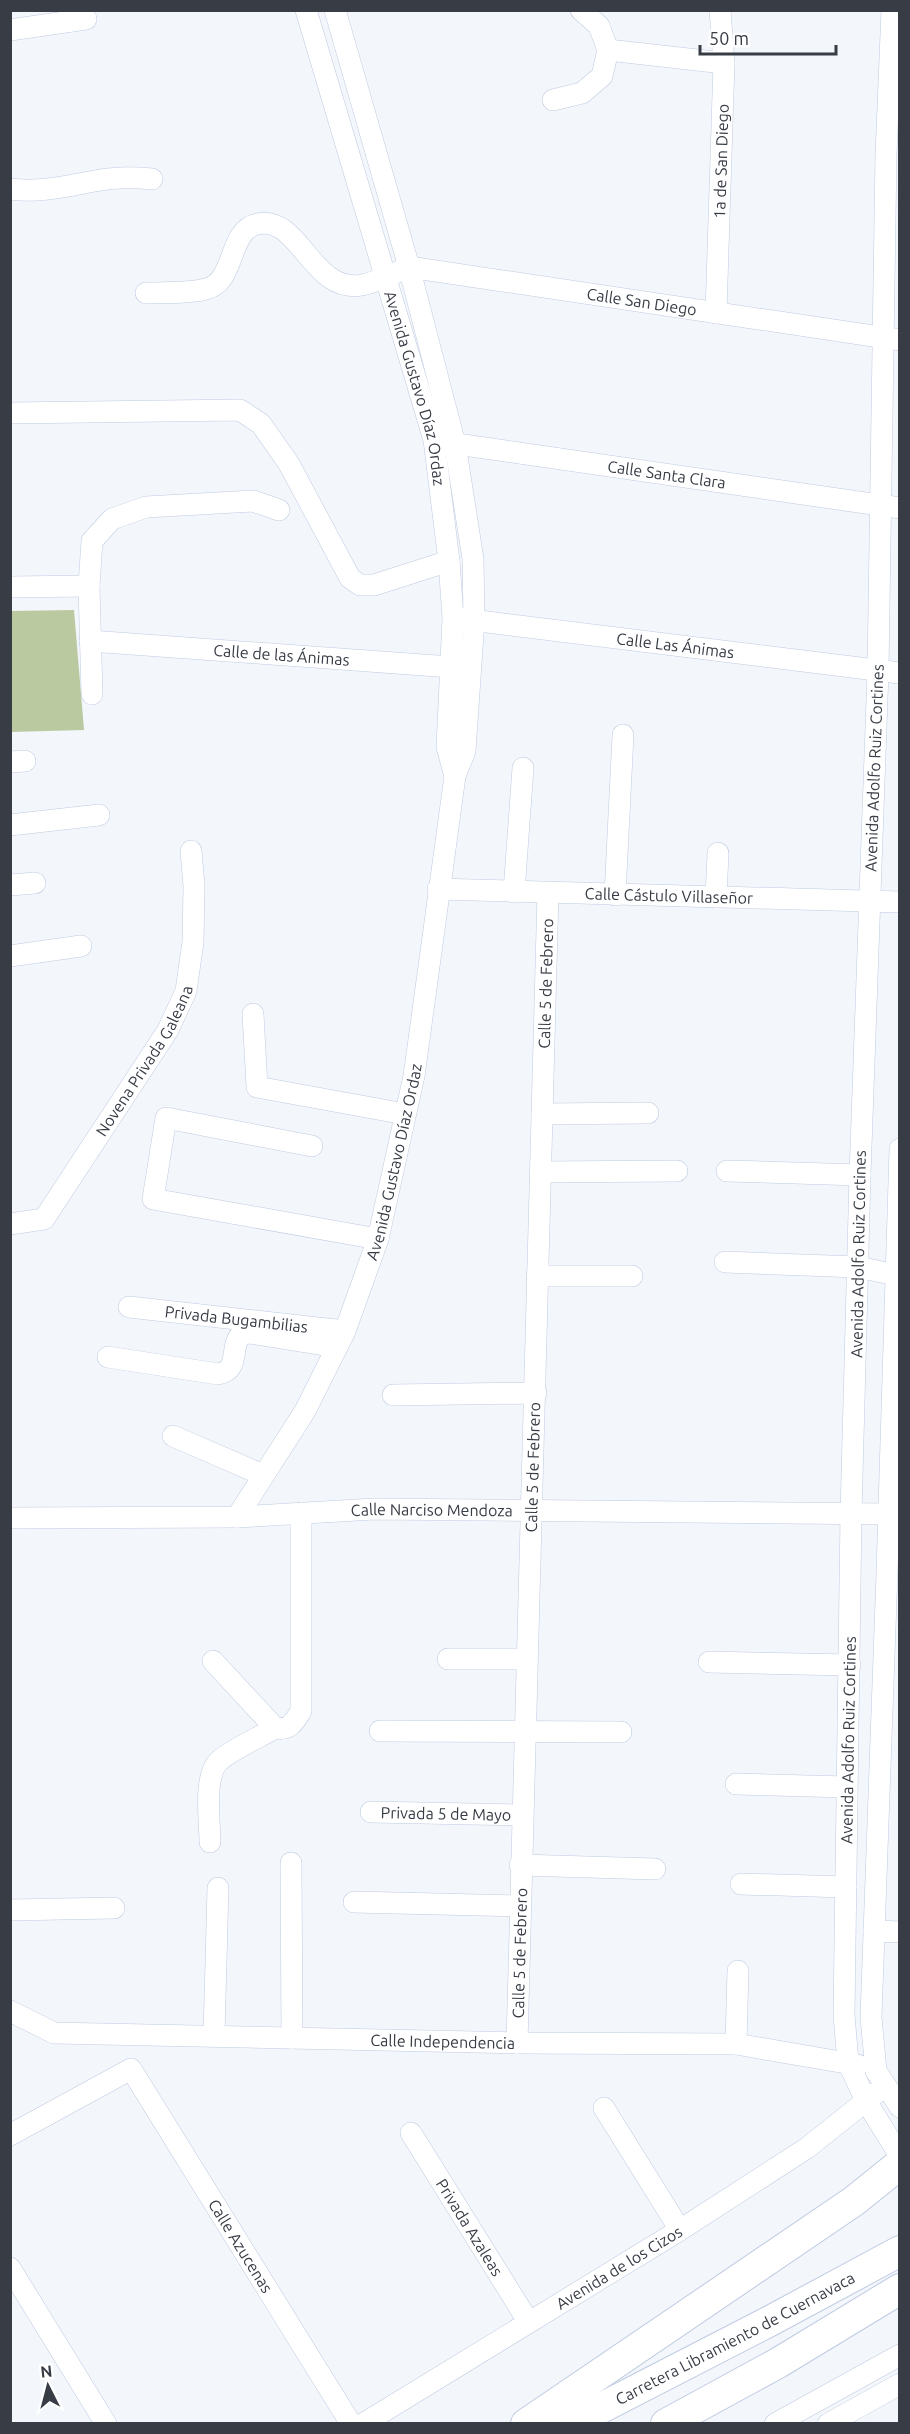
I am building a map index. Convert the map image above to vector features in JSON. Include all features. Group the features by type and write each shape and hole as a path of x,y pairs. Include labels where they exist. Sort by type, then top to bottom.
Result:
{"highway":[{"path":"526,2424 854,2201 900,2164"},
{"name":"Carretera Libramiento de Cuernavaca","path":"570,2424 900,2251"},
{"path":"666,2424 778,2362 900,2289"}],"street":[{"name":"Avenida Gustavo Díaz Ordaz","path":"306,10 434,440 449,561 453,618 461,668"},
{"name":"Avenida Gustavo Díaz Ordaz","path":"237,1517 305,1411 341,1339 378,1239 414,1076 455,776 447,747 461,668 474,620 472,559 455,444 409,267 335,10"},
{"path":"553,100 582,93 602,75 608,50 599,26 581,10"},
{"name":"1a de San Diego","path":"716,313 724,63 720,10"},
{"name":"Avenida Adolfo Ruiz Cortines","path":"892,10 891,507 878,671 860,1175 851,1514 844,2015 848,2062 866,2101 900,2156"},
{"path":"10,30 86,19"},
{"path":"608,50 724,63"},
{"path":"10,189 32,192 97,180 128,177 152,179"},
{"name":"Calle San Diego","path":"146,293 207,289 221,280 242,232 256,224 270,224 284,229 322,273 339,284 362,285 409,267 892,339"},
{"path":"10,413 240,410 261,424 289,464 350,578 360,585 374,585 449,561"},
{"name":"Calle Santa Clara","path":"434,440 891,507"},
{"path":"92,694 89,586 92,541 112,519 146,507 253,501 279,510"},
{"path":"10,587 89,586"},
{"name":"Calle Las Ánimas","path":"453,618 900,673"},
{"name":"Calle de las Ánimas","path":"90,641 461,668"},
{"path":"615,895 623,735"},
{"path":"514,892 524,768"},
{"path":"10,825 99,816"},
{"name":"Novena Privada Galeana","path":"10,1224 44,1219 168,1030 186,991 193,942 194,886 191,851"},
{"path":"716,897 718,853"},
{"path":"10,885 35,883"},
{"name":"Calle Cástulo Villaseñor","path":"438,889 900,902"},
{"name":"Calle 5 de Febrero","path":"517,2043 548,893"},
{"path":"10,956 81,946"},
{"path":"253,1014 257,1087 405,1114"},
{"path":"542,1114 648,1113"},
{"path":"312,1146 166,1118 153,1199 378,1239"},
{"name":"Avenida Adolfo Ruiz Cortines","path":"900,1149 896,1275 895,1473 889,1514 871,2017 881,2078 900,2108"},
{"path":"542,1172 677,1171"},
{"path":"727,1171 860,1175"},
{"path":"725,1262 858,1267 896,1275"},
{"path":"537,1276 632,1276"},
{"name":"Privada Bugambilias","path":"129,1307 341,1339"},
{"path":"108,1358 218,1374 226,1373 233,1367 236,1340 241,1334 341,1339"},
{"path":"393,1395 536,1393"},
{"path":"173,1436 263,1475"},
{"name":"Calle Narciso Mendoza","path":"10,1518 237,1517 374,1509 889,1514"},
{"path":"213,1661 275,1728 284,1730 291,1726 301,1711 301,1513"},
{"path":"850,1609 886,1611"},
{"path":"448,1659 526,1659"},
{"path":"709,1662 850,1665"},
{"path":"210,1842 209,1794 212,1773 219,1761 275,1728"},
{"path":"380,1731 621,1732"},
{"path":"736,1784 846,1787"},
{"name":"Privada 5 de Mayo","path":"371,1812 522,1815"},
{"path":"291,1863 292,2038"},
{"path":"520,1865 655,1869"},
{"path":"741,1884 846,1887"},
{"path":"214,2035 218,1888"},
{"path":"354,1902 519,1906"},
{"path":"10,1910 114,1908"},
{"path":"874,1931 900,1932"},
{"path":"736,2044 738,1971"},
{"name":"Calle Independencia","path":"10,2011 54,2033 517,2043 736,2044 848,2062 881,2078"},
{"path":"844,2015 871,2017"},
{"name":"Calle Azucenas","path":"10,2135 130,2069 351,2424"},
{"name":"Avenida de los Cizos","path":"363,2424 680,2230 807,2148 866,2101 881,2078"},
{"path":"604,2108 680,2230"},
{"name":"Privada Azaleas","path":"411,2133 528,2321"},
{"path":"10,2268 106,2424"},
{"path":"775,2424 900,2355"},
{"path":"828,2424 900,2384"}],"green space":[{"path":"74,610 84,730 11,732 11,611"}]}
